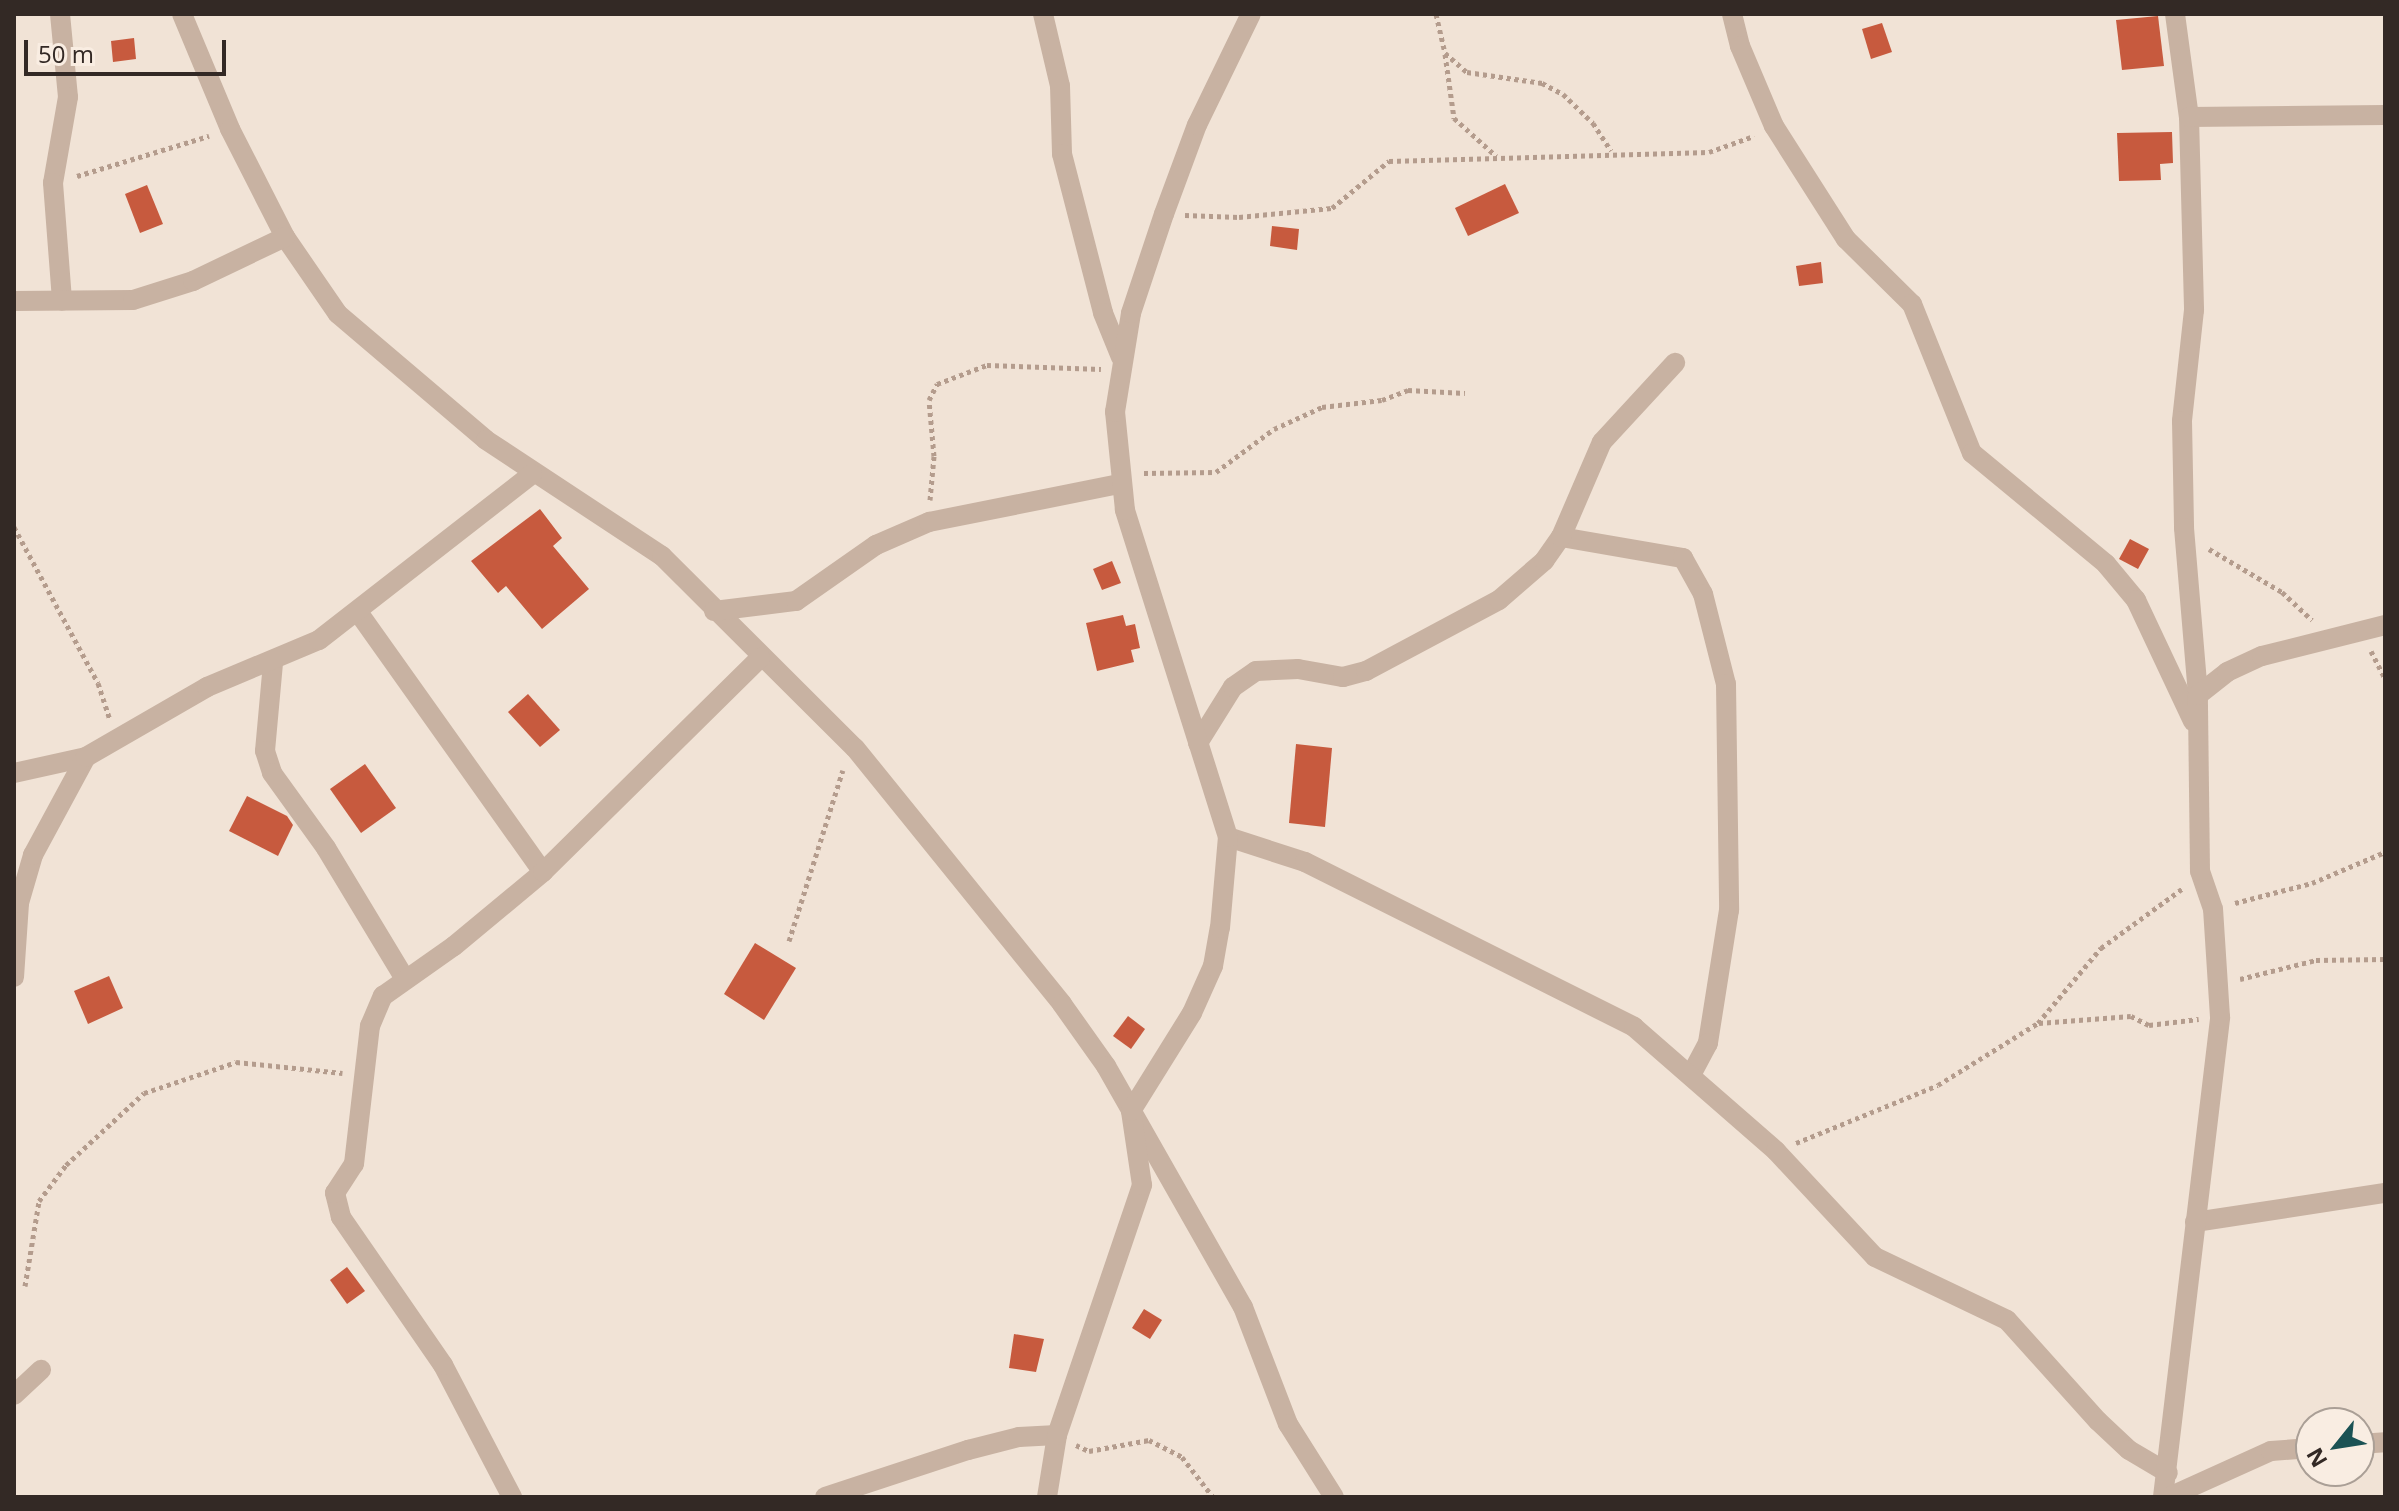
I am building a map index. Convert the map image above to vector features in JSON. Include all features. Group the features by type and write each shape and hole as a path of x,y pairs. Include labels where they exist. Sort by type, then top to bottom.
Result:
{"street":[{"path":"60,14 68,97 53,183 62,301"},
{"path":"182,14 230,129 285,237 313,282 360,336 532,474 662,556 760,658 855,748 1062,1004 1131,1111 1243,1307 1288,1424 1334,1497"},
{"path":"1043,14 1060,86 1062,154 1119,364 1120,484 1228,837 1213,966 1192,1013 1131,1111 1142,1185 1057,1435 1047,1497"},
{"path":"1119,364 1164,214 1197,125 1251,14"},
{"path":"1732,14 1740,46 1774,126 1846,239 1912,304 1972,453 2106,564 2136,600 2197,732"},
{"path":"2163,1497 2220,1017 2213,909 2200,871 2198,695 2184,528 2182,421 2194,310 2189,117 2175,14"},
{"path":"2189,117 2385,115"},
{"path":"14,301 133,300 193,281 285,237"},
{"path":"1198,743 1233,687 1256,671 1298,669 1343,677 1366,671 1499,600 1544,561 1561,537 1602,442 1675,363"},
{"path":"14,773 86,757 115,736 207,687 273,663 358,612 532,474"},
{"path":"714,611 796,601 876,545 929,522 1120,484"},
{"path":"1561,537 1683,558 1703,594 1726,684 1729,910 1708,1043 1691,1075"},
{"path":"358,612 543,872"},
{"path":"2198,695 2227,672 2262,656 2385,625"},
{"path":"512,1497 443,1365 341,1217 335,1193 354,1164 367,1078 370,1026 383,996 454,946 543,872 760,658"},
{"path":"273,663 265,751 272,773 326,848 405,979"},
{"path":"14,977 19,903 33,855 86,757"},
{"path":"1228,837 1305,862 1510,961 1634,1027 1776,1151 1875,1257 2007,1320 2098,1421 2129,1450 2168,1473"},
{"path":"2195,1222 2385,1193"},
{"path":"14,1395 41,1370"},
{"path":"825,1497 968,1450 1019,1437 1057,1435"},
{"path":"2169,1497 2271,1451 2295,1449"}],"path":[{"path":"1436,14 1454,118 1496,156"},
{"path":"1445,53 1467,72 1542,83 1563,94 1593,123 1611,152"},
{"path":"1164,214 1239,217 1332,208 1389,161 1611,152 1709,152 1735,146 1774,126"},
{"path":"53,183 230,129"},
{"path":"929,522 934,456 929,400 937,384 987,365 1119,364"},
{"path":"1120,484 1148,472 1216,472 1274,429 1322,407 1382,400 1408,390 1465,393"},
{"path":"14,527 98,683 115,736"},
{"path":"2184,528 2229,565 2282,592 2333,638"},
{"path":"2361,632 2385,679"},
{"path":"789,941 837,782 855,748"},
{"path":"2213,909 2312,883 2385,852"},
{"path":"1776,1151 1938,1085 2038,1023 2101,948 2165,906 2200,871"},
{"path":"2220,985 2316,960 2385,959"},
{"path":"2038,1023 2131,1016 2149,1025 2220,1017"},
{"path":"25,1286 39,1201 66,1165 144,1093 236,1062 367,1078"},
{"path":"1057,1435 1089,1451 1149,1440 1182,1457 1213,1497"}],"building":[{"path":"2158,16 2164,66 2122,70 2116,20"},
{"path":"1882,23 1892,52 1871,59 1862,29"},
{"path":"134,38 136,59 113,62 111,41"},
{"path":"2172,132 2173,163 2160,164 2161,180 2119,181 2117,133"},
{"path":"1505,184 1519,213 1468,236 1455,208"},
{"path":"147,185 163,224 140,233 125,194"},
{"path":"1272,226 1299,229 1297,250 1270,246"},
{"path":"1821,262 1823,283 1799,286 1796,266"},
{"path":"540,509 562,538 553,546 589,589 542,629 506,586 498,593 471,561"},
{"path":"2130,539 2149,549 2138,569 2119,559"},
{"path":"1112,561 1121,583 1102,590 1093,569"},
{"path":"1123,615 1126,626 1135,624 1140,648 1131,650 1134,662 1097,671 1086,623"},
{"path":"528,694 560,730 540,747 508,712"},
{"path":"1296,744 1332,748 1325,827 1289,823"},
{"path":"365,764 396,808 361,833 330,789"},
{"path":"247,796 287,816 293,825 278,856 229,831"},
{"path":"755,943 796,968 764,1020 724,994"},
{"path":"109,976 123,1008 88,1024 74,991"},
{"path":"1128,1016 1145,1029 1131,1049 1113,1036"},
{"path":"347,1267 365,1291 347,1304 330,1280"},
{"path":"1144,1309 1162,1320 1150,1339 1132,1328"},
{"path":"1014,1334 1044,1339 1036,1372 1009,1368"}]}
